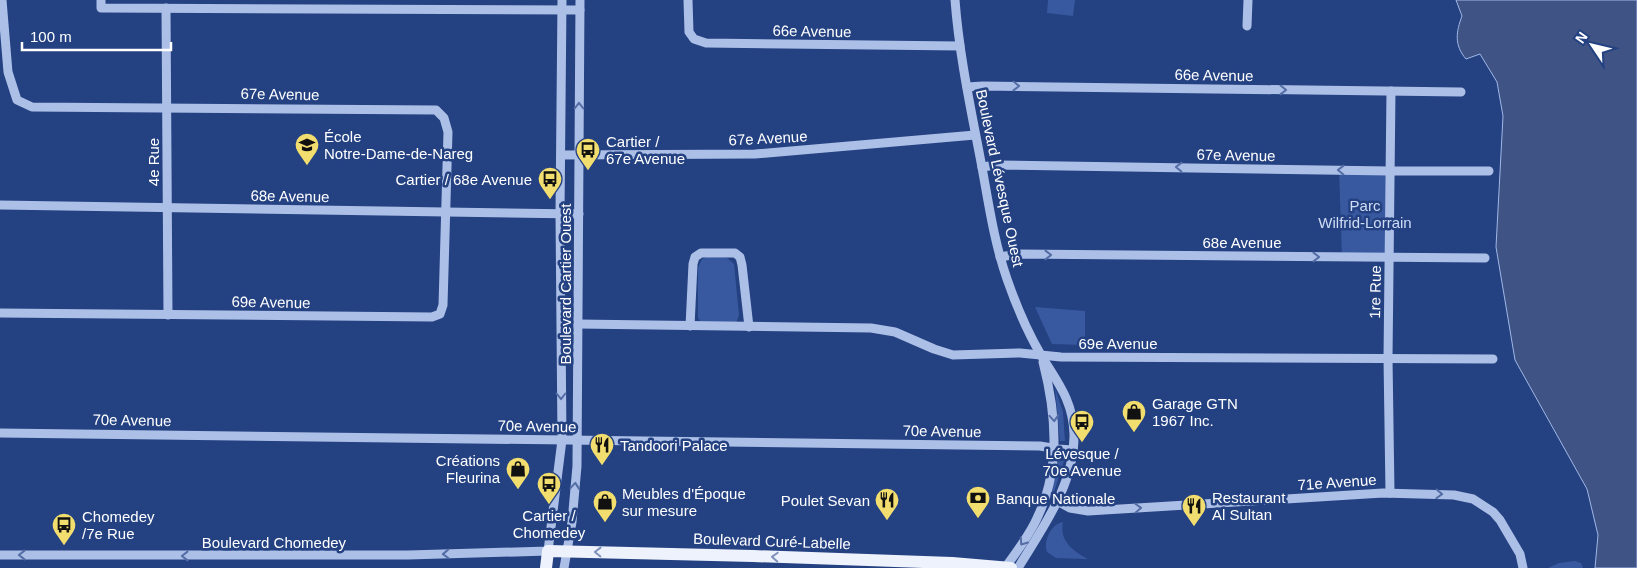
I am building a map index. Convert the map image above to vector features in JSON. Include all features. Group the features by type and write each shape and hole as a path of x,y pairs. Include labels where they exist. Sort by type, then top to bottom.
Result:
{"main road":[{"name":"Boulevard Curé-Labelle","path":"548,551 753,556 1010,568"},
{"path":"546,568 548,551"}],"street":[{"name":"67e Avenue","path":"2,0 8,72 17,100 32,107 436,110 444,118 448,132 446,213"},
{"name":"Boulevard Cartier Ouest","path":"548,551 562,440 560,214 562,0"},
{"name":"Boulevard Cartier Ouest","path":"564,568 576,485 580,0"},
{"name":"66e Avenue","path":"688,0 689,32 694,40 706,43 960,46"},
{"name":"Boulevard Lévesque Ouest","path":"955,0 967,88 1000,257 1016,302 1041,355 1060,384 1067,400 1073,423 1074,450 1069,474 1057,501 1010,568"},
{"path":"1247,26 1248,0"},
{"path":"101,4 166,8 228,4 580,10"},
{"name":"4e Rue","path":"166,8 168,315"},
{"name":"66e Avenue","path":"967,88 983,86 1461,92"},
{"name":"1re Rue","path":"1390,492 1388,358 1391,92"},
{"name":"67e Avenue","path":"561,155 755,154 976,134"},
{"name":"67e Avenue","path":"982,167 996,164 1489,171"},
{"name":"68e Avenue","path":"0,205 579,214"},
{"name":"69e Avenue","path":"0,313 432,317 440,314 443,304 446,213"},
{"path":"690,326 693,264 695,258 701,253 735,253 740,257 742,265 749,328"},
{"name":"68e Avenue","path":"1000,257 1018,254 1485,258"},
{"name":"69e Avenue","path":"578,324 749,328 871,328 894,332 953,355 1020,353 1062,357 1493,359"},
{"name":"Boulevard Lévesque Ouest","path":"1010,568 1039,514 1050,477 1054,448 1054,424 1052,398 1041,355"},
{"name":"70e Avenue","path":"0,433 1040,446 1074,450"},
{"name":"71e Avenue","path":"1057,501 1070,508 1088,511 1390,492 1454,495 1483,504 1500,520 1520,554 1523,568"},
{"name":"Boulevard Chomedey","path":"0,556 399,555 548,551"}],"green space":[{"path":"1048,0 1075,0 1073,16 1047,13"},
{"name":"Parc Wilfrid-Lorrain","path":"1339,170 1390,171 1389,256 1342,257"},
{"path":"707,257 727,258 734,264 739,315 736,323 701,322 698,318 698,268 702,259"},
{"path":"1035,307 1085,311 1085,345 1052,344"},
{"path":"1055,388 1063,412 1065,441 1060,441"},
{"path":"1058,460 1064,461 1053,495 1051,495"},
{"path":"1063,522 1063,535 1068,545 1088,559 1056,558 1047,552 1046,543 1049,534 1055,526"},
{"path":"1575,561 1581,563 1583,568 1548,568 1559,563"}],"shaded area":[{"path":"1456,0 1637,0 1637,568 1595,568 1598,535 1587,489 1515,360 1496,247 1503,116 1497,82 1480,54 1466,59 1459,49 1457,33 1462,16"}],"place":[{"name":"École Notre-Dame-de-Nareg","path":"307,166"},
{"name":"Cartier / 67e Avenue","path":"588,171"},
{"name":"Cartier / 68e Avenue","path":"550,200"},
{"name":"Garage GTN 1967 Inc.","path":"1134,433"},
{"name":"Lévesque / 70e Avenue","path":"1082,443"},
{"name":"Tandoori Palace","path":"602,466"},
{"name":"Créations Fleurina","path":"518,490"},
{"name":"Cartier / Chomedey","path":"549,505"},
{"name":"Banque Nationale","path":"978,519"},
{"name":"Poulet Sevan","path":"887,521"},
{"name":"Meubles d'Époque sur mesure","path":"605,523"},
{"name":"Restaurant Al Sultan","path":"1194,527"},
{"name":"Chomedey /7e Rue","path":"64,546"}]}
